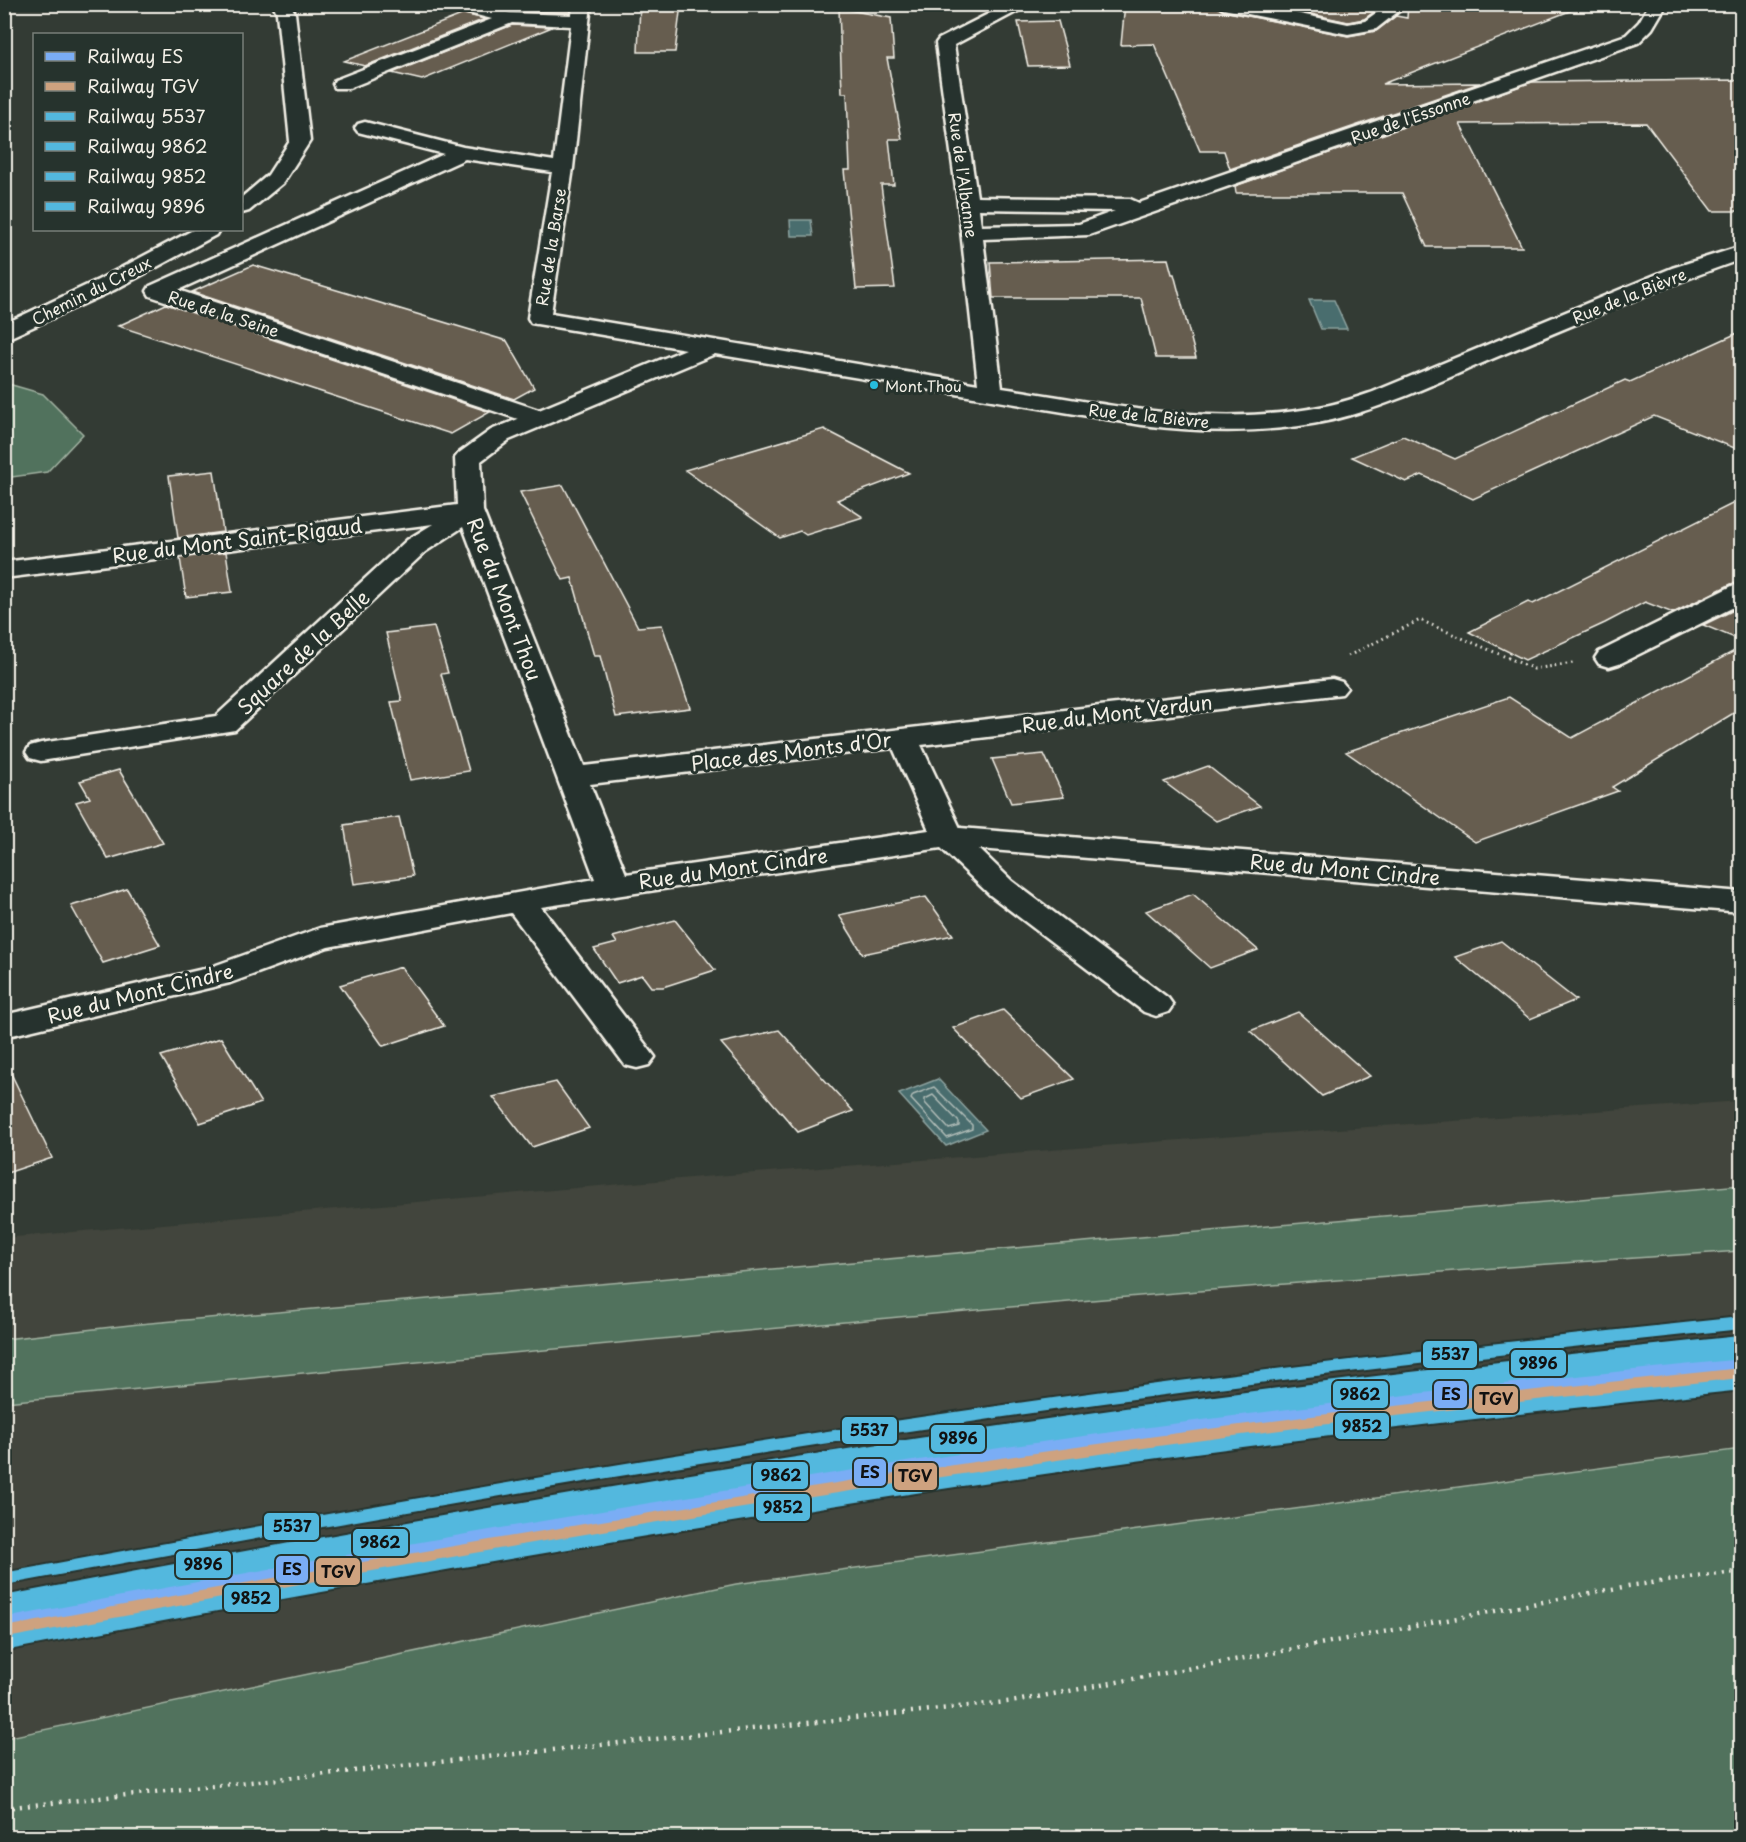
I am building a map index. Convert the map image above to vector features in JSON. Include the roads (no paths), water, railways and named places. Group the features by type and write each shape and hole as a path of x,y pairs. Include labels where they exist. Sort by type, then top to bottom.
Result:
{"street":[{"path":"243,206 276,179 300,141 286,13 281,4"},
{"path":"455,4 510,18"},
{"name":"Rue de l'Albanne","path":"991,393 972,233 945,43 1023,4"},
{"path":"1223,4 1348,29 1370,25 1386,15 1391,10 1384,4"},
{"name":"Rue de l'Essonne","path":"972,233 1081,230 1632,39 1646,26 1655,5"},
{"path":"342,84 510,18 582,13"},
{"name":"Rue de la Barse","path":"582,13 563,168 539,318 710,348"},
{"path":"365,128 463,153 563,168"},
{"name":"Rue de la Seine","path":"463,153 158,291 539,418"},
{"path":"968,203 1150,205"},
{"name":"Chemin du Creux","path":"4,333 106,285 206,231"},
{"name":"Rue de la Bièvre","path":"710,348 1186,423 1272,421 1329,413 1382,397 1680,273 1742,252"},
{"name":"Rue du Mont Thou","path":"614,885 471,511 468,458 500,435 710,348"},
{"name":"Rue du Mont Saint-Rigaud","path":"4,570 471,511"},
{"name":"Square de la Belle","path":"41,752 225,724 416,546 471,511"},
{"path":"1609,658 1742,592"},
{"name":"Rue du Mont Verdun","path":"903,738 1332,688"},
{"name":"Place des Monts d'Or","path":"572,777 903,738 948,837"},
{"path":"948,837 1001,888 1156,1005"},
{"name":"Rue du Mont Cindre","path":"4,1026 218,976 320,938 614,885 948,837 1742,902"},
{"path":"519,901 637,1057"}],"water":[{"path":"790,220 811,220 813,236 791,236"},
{"path":"1309,300 1334,300 1347,329 1321,329"},
{"path":"938,1079 986,1130 946,1146 899,1094"}],"rail line":[{"name":"5537","path":"4,1579 434,1501 865,1431 1302,1372 1741,1323"},
{"name":"9896","path":"4,1602 436,1522 869,1451 1304,1391 1740,1342"},
{"name":"9862","path":"4,1612 436,1532 870,1462 1304,1401 1523,1375 1741,1353"},
{"name":"ES","path":"4,1623 436,1543 870,1472 1305,1412 1742,1363"},
{"name":"TGV","path":"6,1633 438,1554 871,1483 1306,1422 1524,1396 1742,1374"},
{"name":"9852","path":"8,1644 439,1564 872,1493 1306,1433 1742,1384"}],"place":[{"name":"Mont Thou","path":"874,385"}]}
